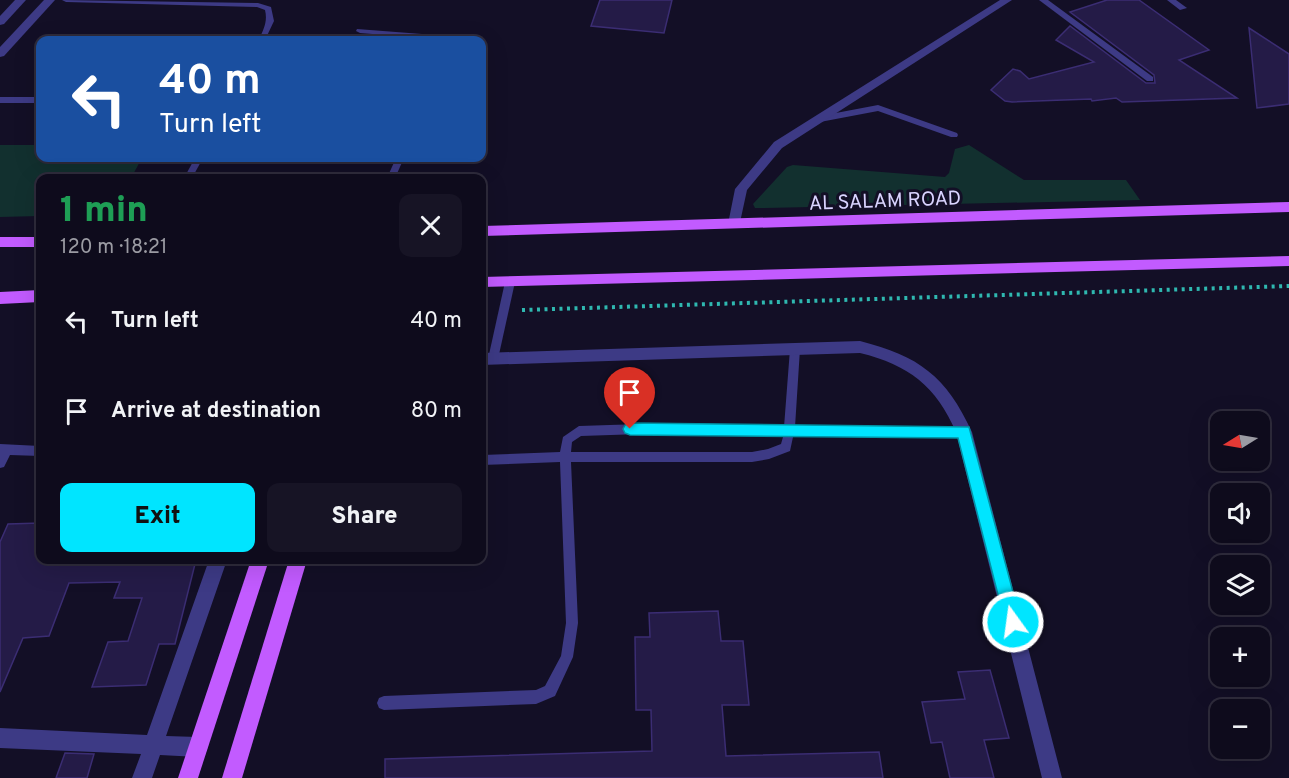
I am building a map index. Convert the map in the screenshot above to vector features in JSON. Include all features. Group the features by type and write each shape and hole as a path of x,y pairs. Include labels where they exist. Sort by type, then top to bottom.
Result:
{"main road":[{"name":"AL SALAM ROAD","path":"486,231 1289,207"},
{"path":"0,242 36,242"},
{"path":"486,282 1289,261"},
{"path":"0,297 36,296"},
{"path":"188,778 259,564"},
{"path":"232,778 297,564"}],"street":[{"path":"0,22 21,0"},
{"path":"0,54 50,0"},
{"path":"734,224 741,189 750,175 778,145 1007,0"},
{"path":"488,359 860,347 884,352 926,374 956,410 964,432 1052,778"},
{"path":"142,778 217,564"},
{"path":"0,738 198,747"}],"lane":[{"path":"66,0 258,5 268,9 270,13 269,25 264,36"},
{"path":"1043,0 1150,79"},
{"path":"1171,0 1183,8"},
{"path":"360,31 422,36"},
{"path":"0,100 36,100"},
{"path":"820,119 878,108 954,135"},
{"path":"488,359 504,311 510,282"},
{"path":"486,460 565,457 752,457 769,454 786,447 795,349"},
{"path":"384,703 536,697 550,691 567,657 572,623 565,457 567,440 570,436 590,430 671,428 789,432 964,432"},
{"path":"0,463 3,449 36,451"}],"path":[{"path":"504,311 1289,286"}],"green space":[{"path":"0,145 36,145 36,162 140,162 133,174 36,174 36,216 0,217"},
{"path":"969,145 1024,180 1126,180 1140,200 765,208 755,208 753,204 787,167 793,165 945,177 949,173 955,149"}],"building":[{"path":"600,0 672,0 664,33 591,26"},
{"path":"1107,0 1139,0 1209,50 1179,60 1237,98 1122,102 1116,98 1092,101 1091,99 1012,102 1005,101 991,90 1013,69 1020,71 1029,79 1094,62 1056,40 1070,26 1146,83 1155,83 1154,75 1070,12"},
{"path":"1249,28 1289,54 1289,104 1257,108"},
{"path":"36,523 36,564 195,564 175,644 159,644 146,685 92,687 108,642 128,641 142,598 114,598 120,582 69,583 49,636 23,638 0,692 0,542 8,524"},
{"path":"718,611 721,641 743,641 749,705 722,705 726,756 879,752 883,778 385,778 385,759 652,751 651,710 636,710 635,637 650,637 649,613"},
{"path":"990,670 1009,738 984,740 994,778 950,778 942,742 931,743 922,702 965,699 958,672"},
{"path":"65,753 94,754 87,778 56,778"}],"route":[{"path":"630,429 964,432 1013,622"}]}
